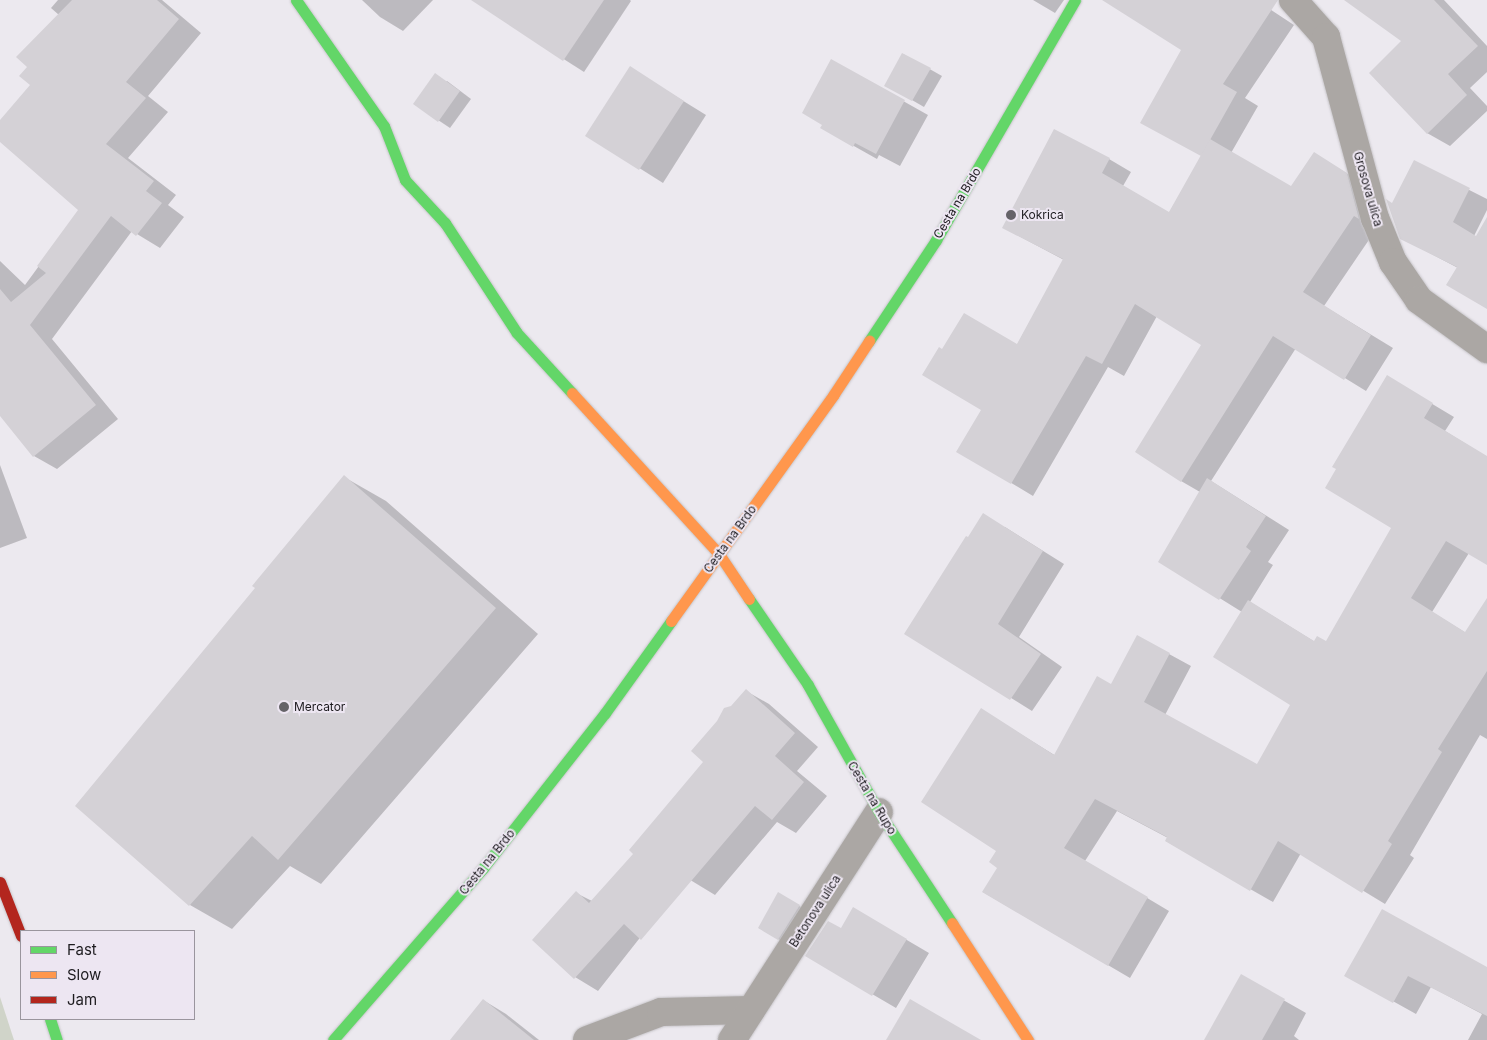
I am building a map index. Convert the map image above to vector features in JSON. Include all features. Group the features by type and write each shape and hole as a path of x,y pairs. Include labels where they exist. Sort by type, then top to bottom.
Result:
{"street":[{"name":"Cesta na Rupo","path":"296,0 384,126 405,180 445,223 517,333 719,554 808,686 880,812 1028,1040"},
{"name":"Cesta na Brdo","path":"333,1040 484,868 605,713 834,394 936,240 1075,0"},
{"name":"Grosova ulica","path":"1293,0 1326,37 1375,218 1394,262 1419,300 1487,349"},
{"name":"Betonova ulica","path":"732,1040 880,812"},
{"path":"0,882 20,933"},
{"path":"587,1040 661,1012 750,1010"},
{"path":"50,1020 57,1040"}],"shaded area":[{"path":"0,997 14,1040 0,1040"}],"building":[{"path":"72,0 157,0 179,19 126,82 146,98 106,144 154,181 146,191 162,203 136,236 111,216 30,325 96,405 33,457 0,416 0,289 11,302 46,273 37,266 78,210 0,142 0,120 30,85 19,76 27,67 16,57"},
{"path":"471,0 604,0 563,61"},
{"path":"1102,0 1278,0 1223,84 1237,92 1201,156 1140,123 1181,50"},
{"path":"1344,0 1434,0 1478,46 1448,74 1467,95 1427,134 1369,73 1401,41"},
{"path":"902,53 931,68 912,101 884,86"},
{"path":"831,59 905,100 876,154 855,143 853,147 820,128 822,125 802,113"},
{"path":"630,66 684,101 639,170 585,136"},
{"path":"435,73 460,91 438,122 413,104"},
{"path":"1054,129 1110,158 1102,173 1169,212 1210,139 1291,186 1314,152 1347,173 1359,219 1354,216 1303,292 1371,335 1344,380 1273,336 1181,482 1135,452 1201,345 1135,304 1102,364 1086,356 1011,484 956,452 981,410 922,375 939,347 942,349 964,313 1017,344 1063,259 1002,228"},
{"path":"1414,160 1470,188 1453,222 1476,236 1487,217 1487,309 1446,285 1457,267 1400,239 1386,199 1392,203"},
{"path":"1387,375 1433,403 1424,418 1487,456 1487,565 1446,541 1411,598 1465,632 1487,598 1487,671 1438,749 1442,752 1388,841 1392,844 1362,893 1278,841 1250,891 1165,841 1167,837 1095,799 1064,848 1148,897 1108,966 982,892 997,868 989,862 996,851 921,802 981,708 1054,755 1097,676 1111,684 1137,635 1170,653 1144,702 1257,764 1290,705 1213,657 1248,600 1314,641 1317,636 1326,641 1391,528 1325,488 1336,469 1332,467"},
{"name":"Mercator","path":"344,475 496,608 278,860 252,836 189,906 75,806 255,588 252,586"},
{"path":"1207,478 1266,516 1246,547 1251,551 1219,600 1158,562"},
{"path":"983,513 1043,551 998,624 1041,654 1010,700 904,634 966,536 968,537"},
{"path":"746,689 795,733 775,756 804,782 772,820 755,806 641,940 624,924 574,979 532,940 576,891 589,903 633,854 629,850 703,762 691,751 717,721 724,708 731,706"},
{"path":"778,892 800,905 778,940 758,928"},
{"path":"853,907 907,939 872,996 805,956 828,921 841,928"},
{"path":"1382,909 1487,967 1487,1016 1408,976 1393,1003 1344,976"},
{"path":"1241,974 1285,999 1262,1040 1204,1040"},
{"path":"483,999 534,1040 450,1040"},
{"path":"910,999 981,1040 886,1040"}],"traffic: fast":[{"path":"296,0 384,126 405,180 445,223 517,333 572,393"},
{"path":"869,341 936,240 1075,0"},
{"path":"749,599 808,685 879,812 952,923"},
{"path":"333,1040 483,868 605,713 671,621"},
{"path":"50,1020 57,1040"}],"traffic: slow":[{"path":"671,621 834,394 869,341"},
{"path":"572,393 719,554 749,599"},
{"path":"952,923 1028,1040"}],"traffic: jam":[{"path":"0,882 20,933"}],"place":[{"name":"Kokrica","path":"1011,215"},
{"name":"Mercator","path":"284,707"}]}
